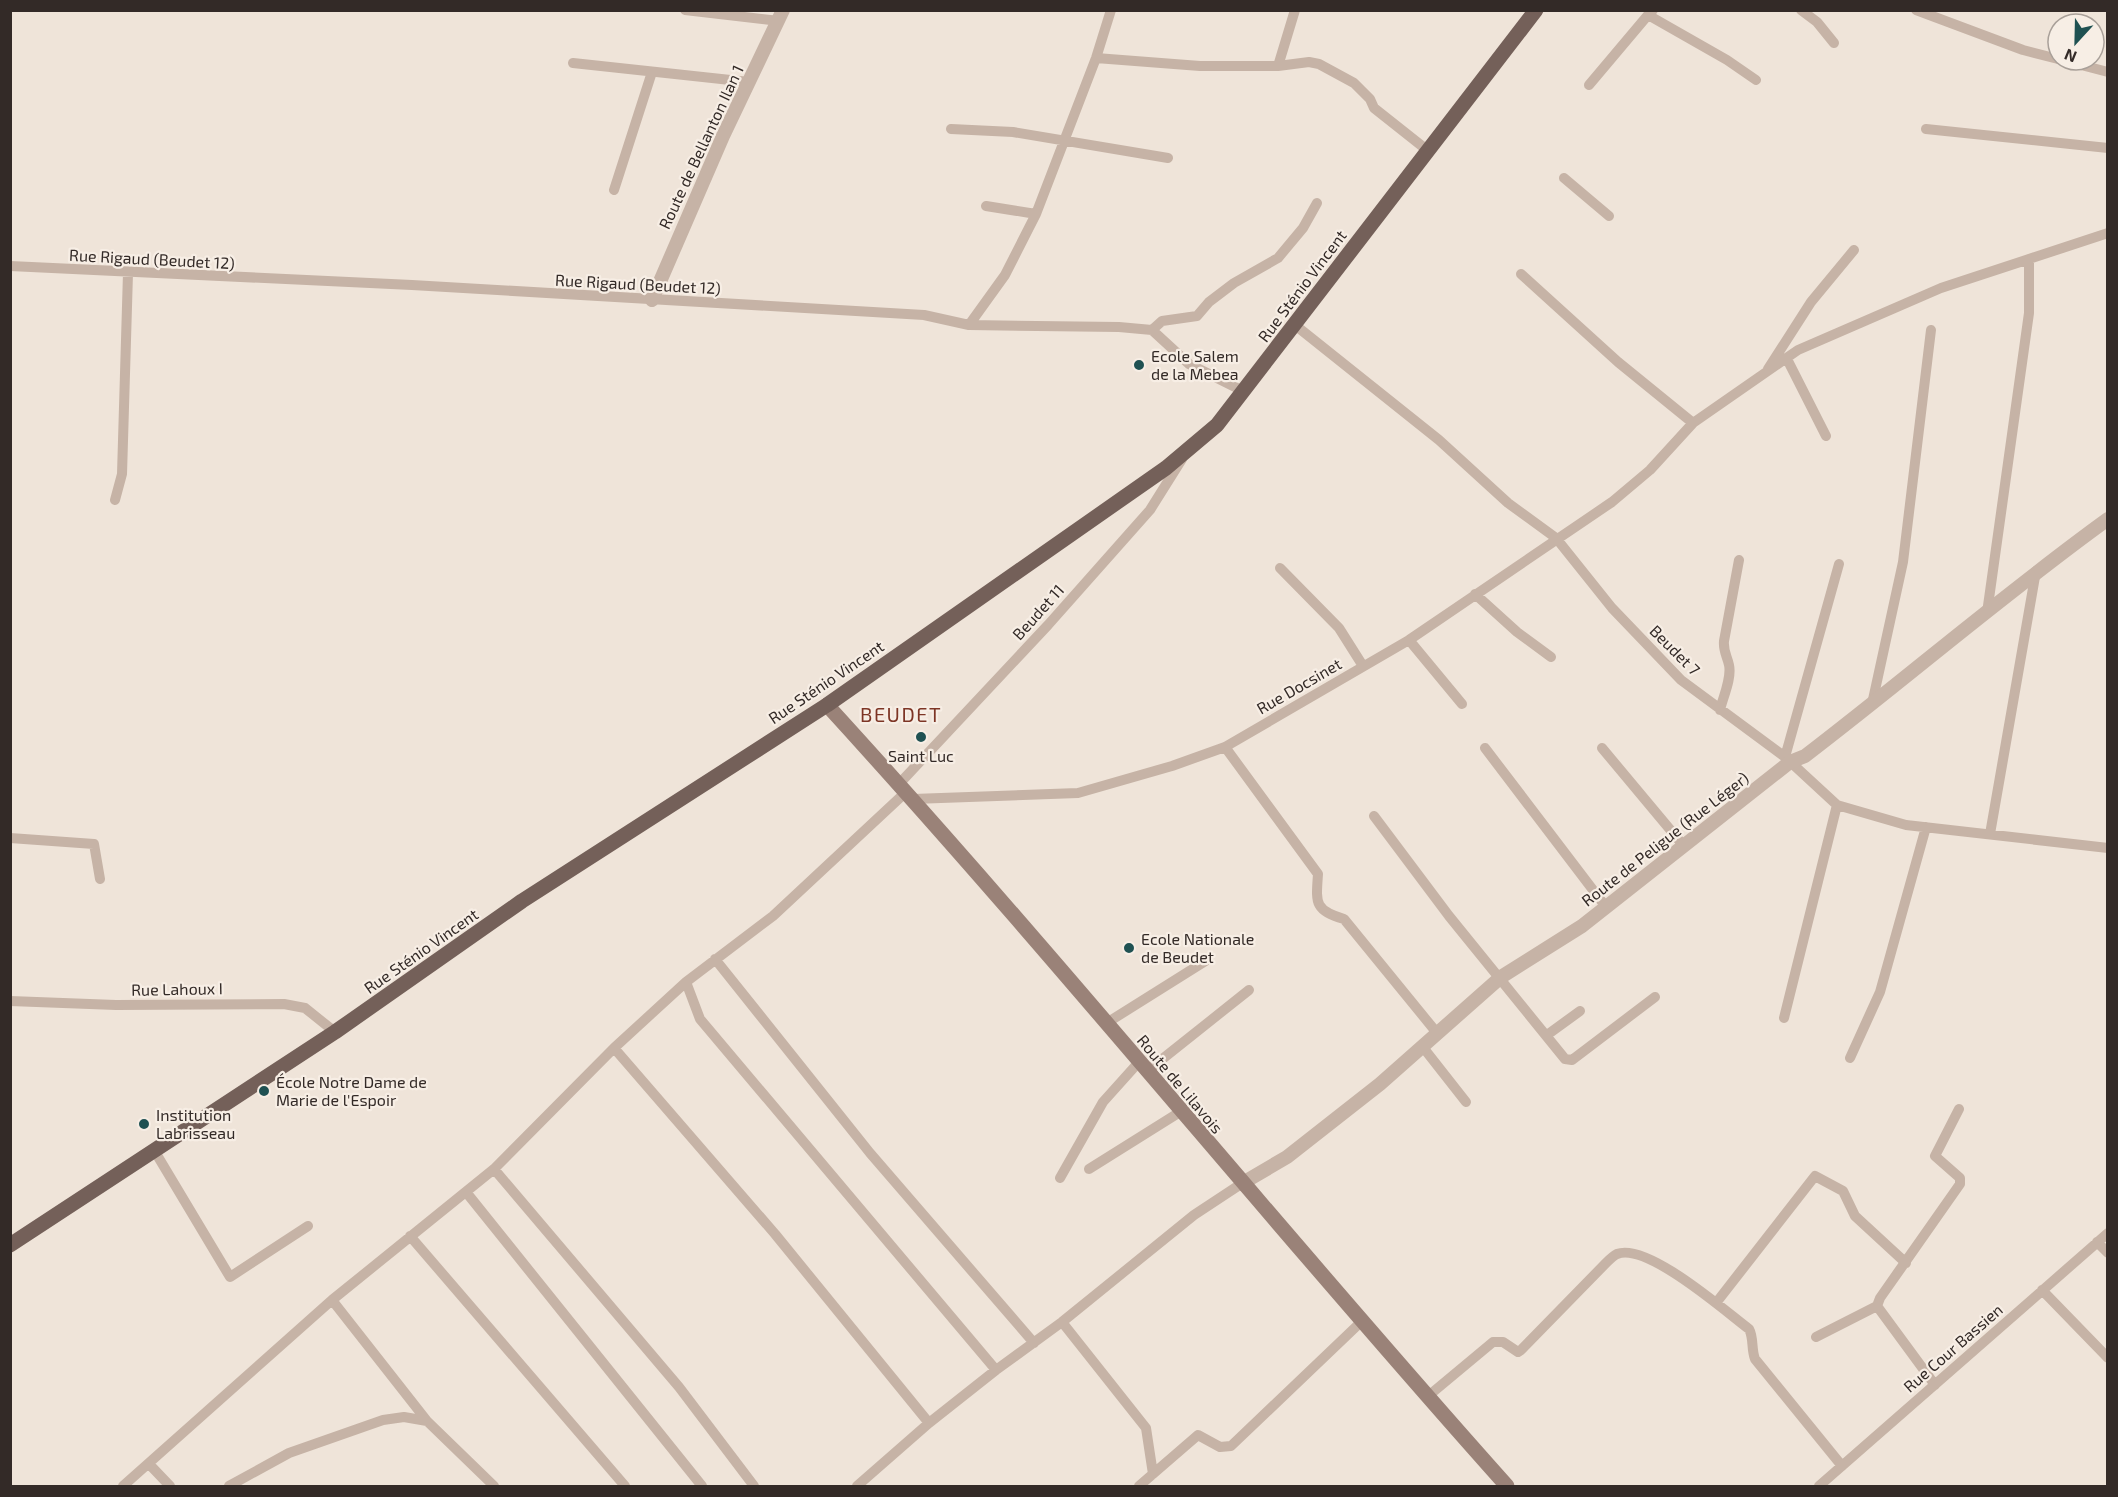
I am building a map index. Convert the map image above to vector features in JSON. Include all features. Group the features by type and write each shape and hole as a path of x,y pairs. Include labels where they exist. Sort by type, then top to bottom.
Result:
{"main road":[{"name":"Rue Sténio Vincent","path":"10,1245 334,1032 522,902 827,705 1166,468 1217,425 1536,10"},
{"name":"Route de Lilavois","path":"827,705 906,792 1241,1184 1507,1486"}],"street":[{"path":"685,10 781,16"},
{"path":"969,325 1005,276 1036,214 1096,58 1111,10"},
{"path":"1278,66 1295,10"},
{"path":"1801,10 1817,22 1834,43"},
{"path":"1916,10 2023,50 2046,56"},
{"path":"1589,85 1650,13 1756,80"},
{"name":"Route de Bellanton Ilan 1","path":"652,300 677,237 781,16"},
{"path":"1096,58 1200,66 1278,66 1309,62 1319,64 1354,83 1370,99 1374,108 1427,150"},
{"path":"573,63 749,82"},
{"path":"614,190 652,72"},
{"path":"951,129 1013,132 1168,158"},
{"path":"1926,129 2108,148"},
{"path":"1564,178 1609,216"},
{"path":"1243,391 1189,363 1152,330 1162,321 1197,316 1209,302 1234,283 1278,258 1303,228 1317,203"},
{"path":"986,206 1036,214"},
{"name":"Rue Docsinet","path":"906,792 1078,793 1172,766 1225,747 1408,640 1612,502 1650,470 1693,423 1798,350 1941,288 2108,233"},
{"path":"1766,374 1811,303 1854,250"},
{"path":"1987,613 2029,313 2029,259"},
{"name":"Rue Rigaud (Beudet 12)","path":"10,266 412,285 924,315 969,325 1152,330"},
{"path":"115,500 122,474 128,273"},
{"path":"1521,274 1618,362 1693,423"},
{"name":"Beudet 7","path":"1295,325 1439,440 1508,503 1556,538 1612,608 1681,680 1787,760 1837,806 1906,825 2108,848"},
{"path":"1872,704 1903,562 1931,330"},
{"path":"1787,358 1826,436"},
{"name":"Beudet 11","path":"123,1486 332,1300 494,1169 615,1048 686,982 773,916 906,792 1048,625 1150,510 1187,450"},
{"name":"Route de Peligue (Rue Léger)","path":"1241,1184 1287,1157 1501,978 1582,926 1787,760 1805,756 1987,613 2036,571 2108,519"},
{"path":"1720,710 1730,671 1724,654 1724,641 1739,560"},
{"path":"1787,760 1839,564"},
{"path":"1280,568 1339,628 1363,666"},
{"path":"1990,834 2036,571"},
{"path":"1475,594 1516,632 1551,657"},
{"path":"1408,640 1462,704"},
{"path":"1225,747 1296,840 1318,874 1316,898 1320,909 1326,914 1344,919 1437,1033"},
{"path":"1485,748 1606,907"},
{"path":"1602,748 1683,846"},
{"path":"1784,1018 1837,806"},
{"path":"1374,816 1449,916 1564,1059 1572,1060 1655,996"},
{"path":"1850,1058 1880,992 1926,827"},
{"path":"10,838 94,844 99,879"},
{"path":"716,959 870,1153 1034,1342"},
{"path":"1105,1024 1207,960"},
{"path":"686,982 700,1019 996,1370"},
{"path":"1060,1178 1102,1102 1142,1068 1249,990"},
{"name":"Rue Lahoux I","path":"10,1001 116,1005 284,1004 305,1008 334,1032"},
{"path":"1547,1035 1580,1011"},
{"path":"1422,1046 1466,1102"},
{"path":"615,1048 775,1234 929,1423"},
{"path":"1816,1337 1877,1306 1880,1298 1960,1184 1960,1178 1935,1156 1959,1108"},
{"path":"1089,1168 1180,1112"},
{"path":"154,1150 230,1277 308,1226"},
{"path":"494,1169 679,1388 753,1486"},
{"path":"1716,1303 1815,1176 1843,1191 1855,1216 1906,1263"},
{"path":"857,1486 929,1423 996,1370 1062,1322 1194,1215 1241,1184"},
{"path":"466,1192 702,1486"},
{"name":"Rue Cour Bassien","path":"1819,1486 2108,1233"},
{"path":"410,1236 625,1486"},
{"path":"2097,1242 2108,1253"},
{"path":"1427,1397 1493,1342 1503,1342 1518,1352 1521,1350 1618,1254 1646,1257 1716,1303 1749,1329 1755,1359 1842,1466"},
{"path":"2042,1290 2108,1358"},
{"path":"332,1300 427,1421 494,1486"},
{"path":"1877,1306 1935,1385"},
{"path":"1062,1322 1146,1428 1153,1474"},
{"path":"1139,1486 1198,1435 1220,1447 1231,1446 1362,1322"},
{"path":"228,1486 289,1453 383,1420 416,1417 427,1421"},
{"path":"149,1464 170,1486"}],"place":[{"name":"Ecole Salem de la Mebea","path":"1139,365"},
{"name":"Saint Luc","path":"921,737"},
{"name":"Ecole Nationale de Beudet","path":"1129,948"},
{"name":"École Notre Dame de Marie de l'Espoir","path":"264,1091"},
{"name":"Institution Labrisseau","path":"144,1124"}],"district":[{"name":"BEUDET","path":"901,715"}]}
